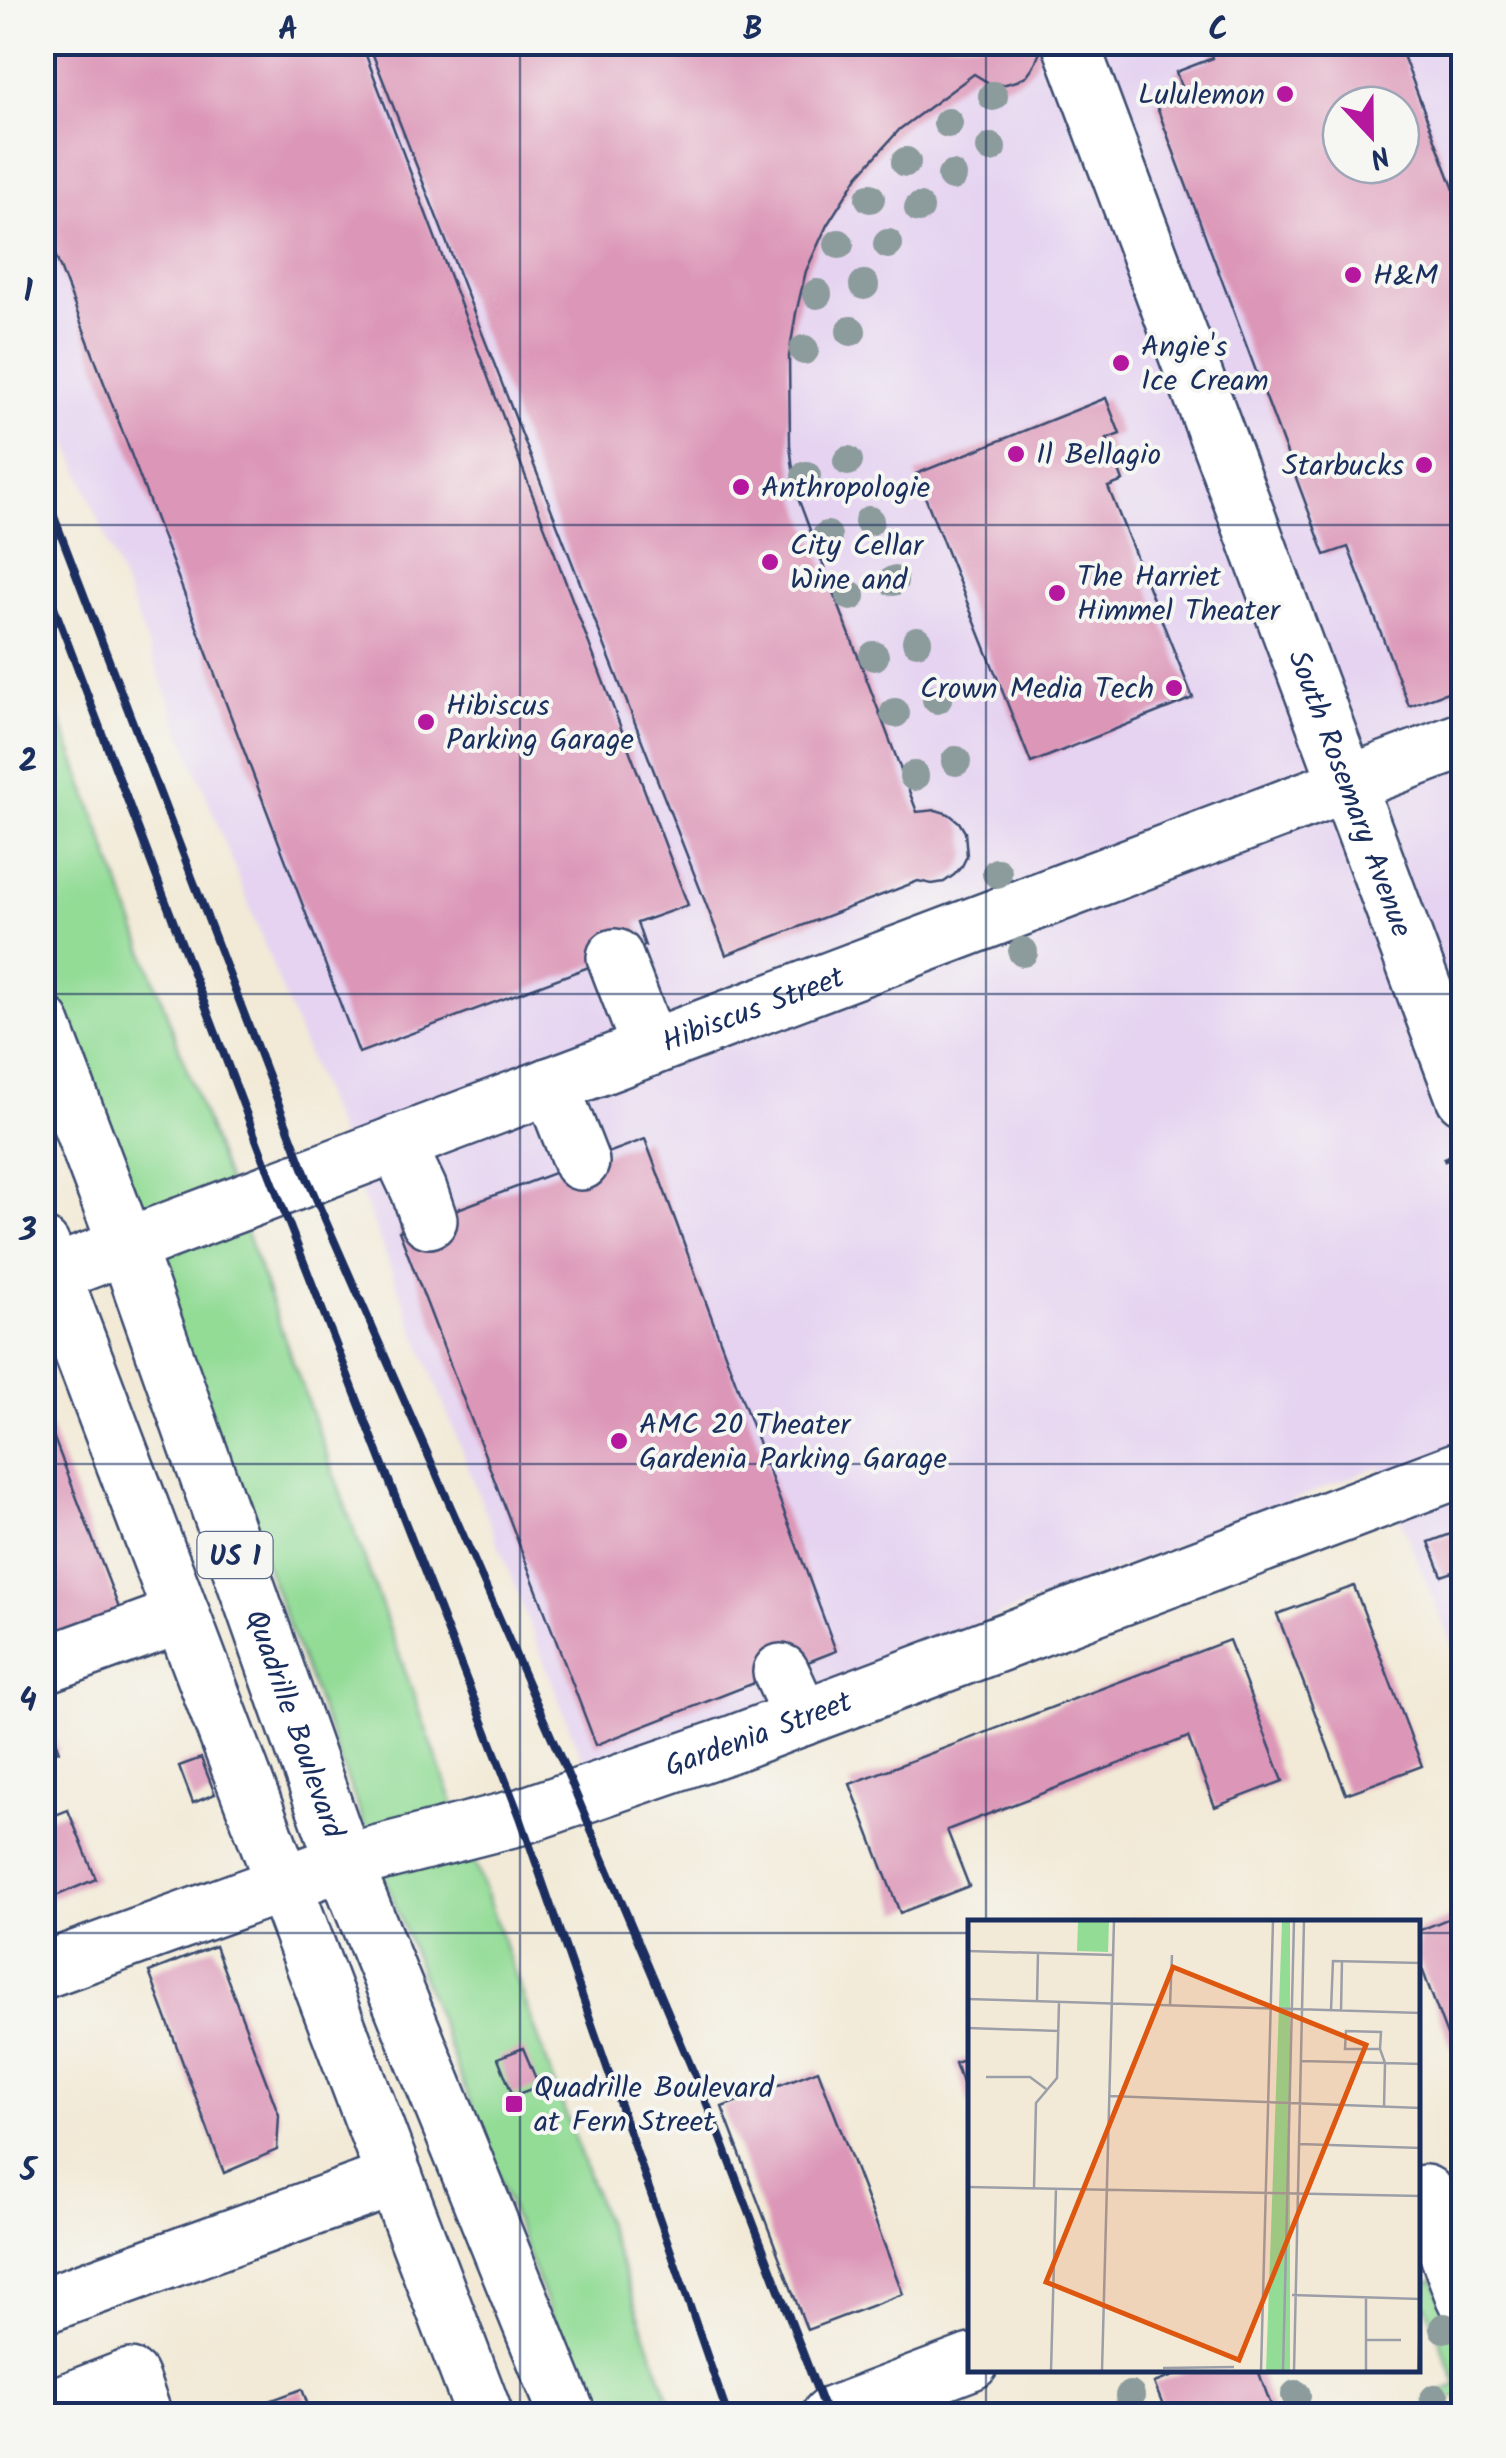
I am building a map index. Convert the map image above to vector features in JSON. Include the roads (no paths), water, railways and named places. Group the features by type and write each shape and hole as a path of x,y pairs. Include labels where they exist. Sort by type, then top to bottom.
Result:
{"street":[{"name":"South Rosemary Avenue","path":"1070,42 1464,1097"},
{"name":"Hibiscus Street","path":"46,1266 127,1247 1464,740"},
{"path":"615,958 650,1048"},
{"name":"Quadrille Boulevard","path":"42,1023 127,1247 344,1862 568,2416"},
{"path":"551,1085 581,1162"},
{"path":"397,1143 430,1220"},
{"name":"US 1","path":"46,1266 485,2416"},
{"name":"Gardenia Street","path":"42,1971 344,1862 520,1817 718,1750 792,1695 1464,1468"},
{"path":"42,1666 182,1615"},
{"path":"42,2306 395,2178"},
{"path":"1436,2189 1464,2297"},
{"path":"829,2416 968,2363"},
{"path":"42,2412 130,2377 144,2416"}],"railway":[{"path":"42,485 307,1178 565,1768 717,2128 827,2416"},
{"path":"42,575 520,1817 728,2416"}],"place":[{"name":"Lululemon","path":"1285,94"},
{"name":"H&M","path":"1353,275"},
{"name":"Angie's Ice Cream","path":"1121,363"},
{"name":"Il Bellagio","path":"1016,454"},
{"name":"Starbucks","path":"1424,465"},
{"name":"Anthropologie","path":"741,487"},
{"name":"City Cellar Wine and","path":"770,562"},
{"name":"The Harriet Himmel Theater","path":"1057,593"},
{"name":"Crown Media Tech","path":"1174,688"},
{"name":"Hibiscus Parking Garage","path":"426,722"},
{"name":"AMC 20 Theater Gardenia Parking Garage","path":"619,1441"},
{"name":"Quadrille Boulevard at Fern Street","path":"514,2104"}]}
